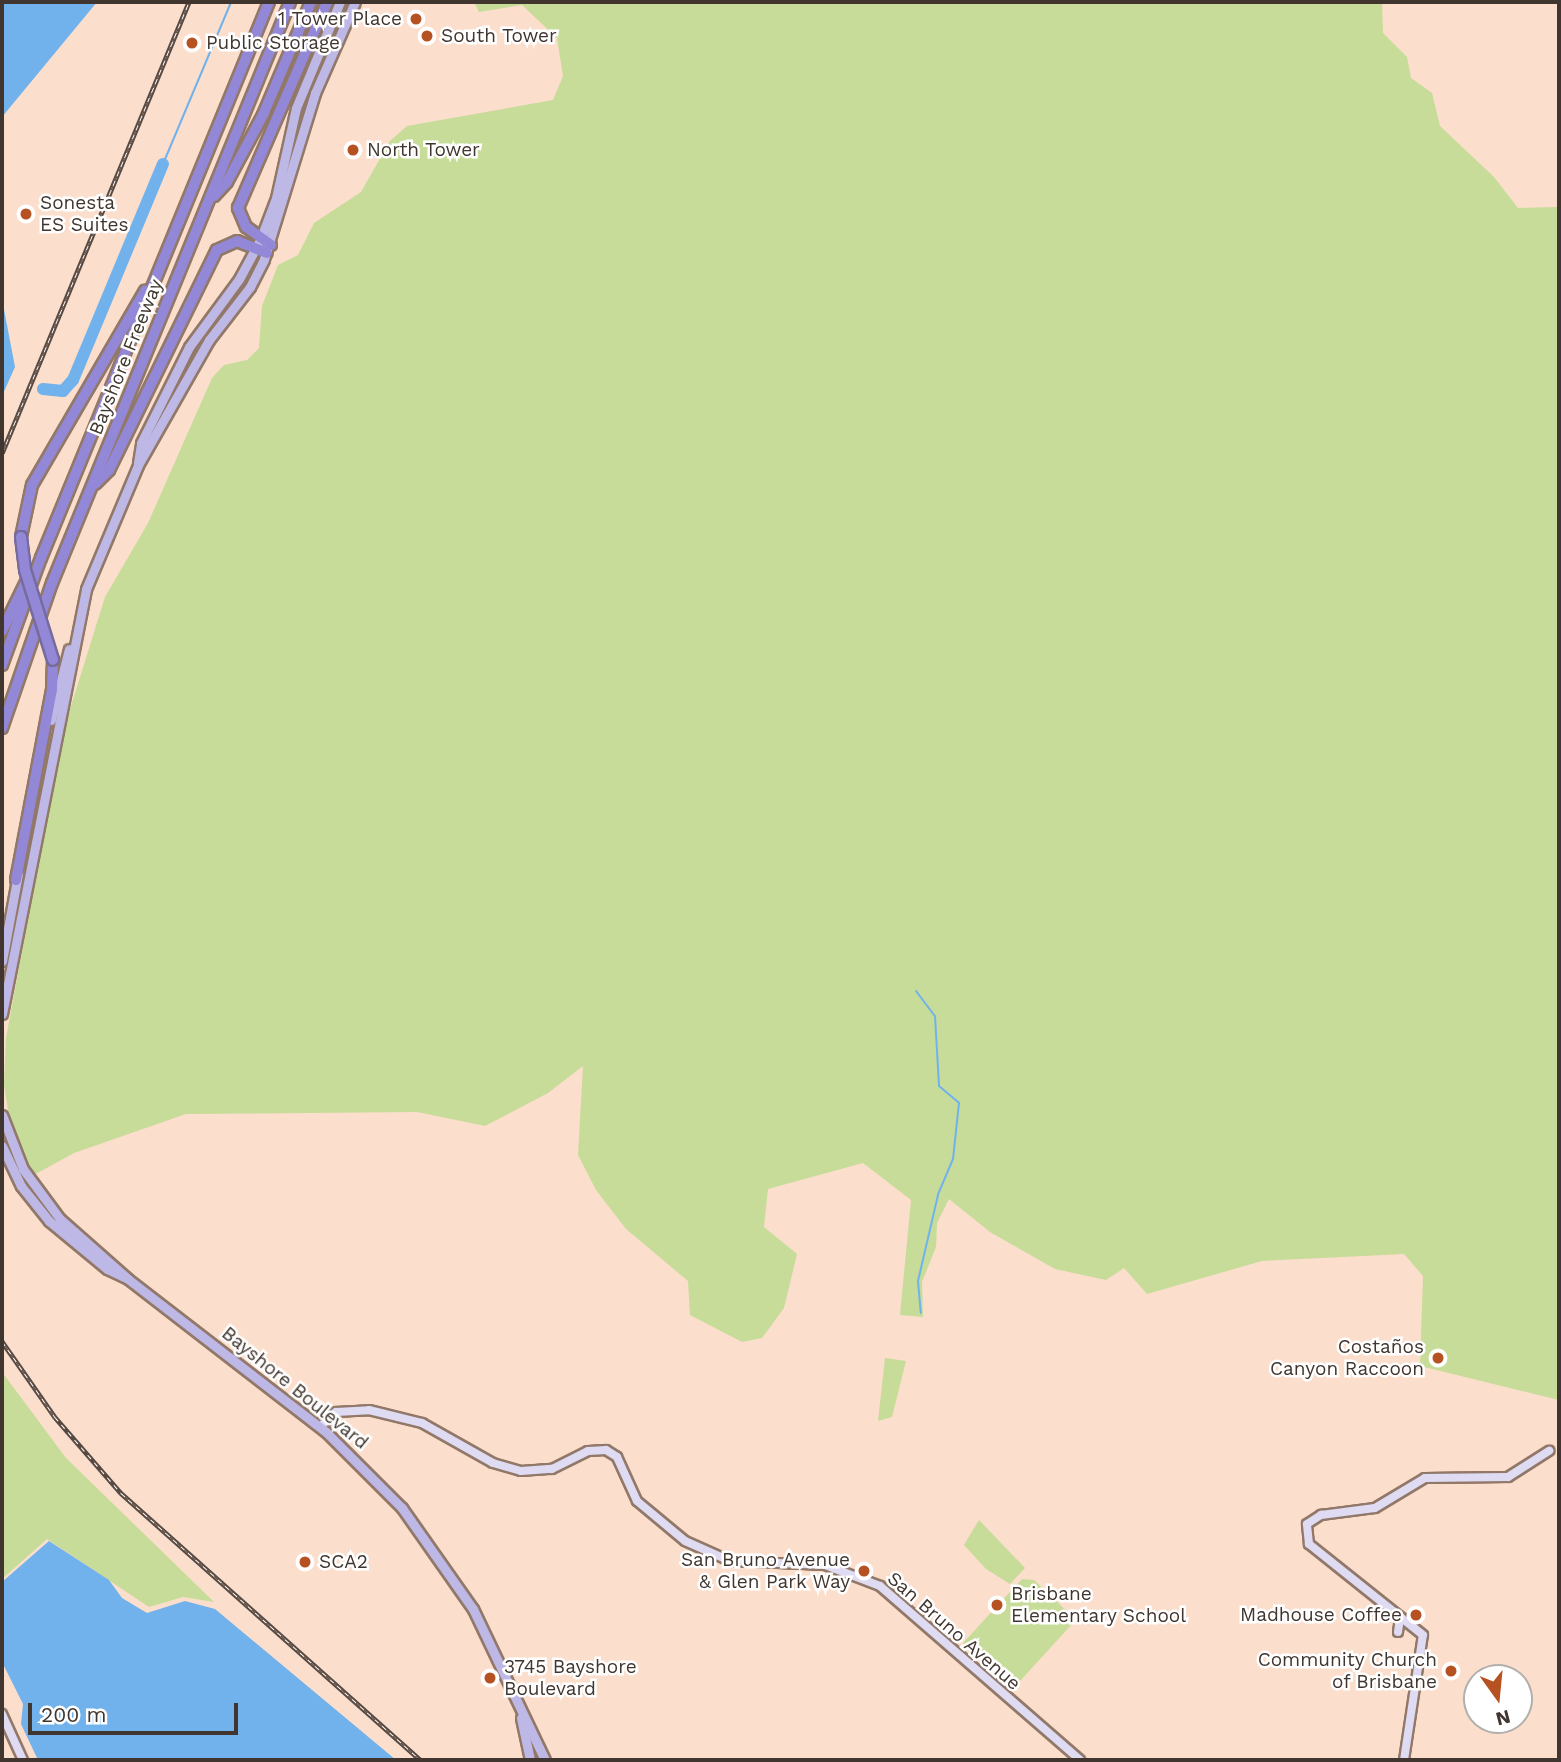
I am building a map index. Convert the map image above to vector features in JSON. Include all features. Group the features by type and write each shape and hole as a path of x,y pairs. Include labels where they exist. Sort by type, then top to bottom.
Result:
{"highway":[{"name":"Bayshore Freeway","path":"2,666 41,558 216,134 267,2"},
{"name":"Bayshore Freeway","path":"2,727 41,612 290,2"},
{"path":"208,202 227,182 263,116 311,2"},
{"path":"263,247 242,221 240,201 327,2"},
{"path":"91,488 109,470 217,250 237,241 263,247"},
{"path":"16,880 52,689 53,660 25,570 21,537 25,505 37,475 163,262"},
{"path":"2,631 41,558"}],"main road":[{"path":"263,247 296,108 340,2"},
{"path":"2,961 16,880 94,566 138,465 141,443 185,355 263,247 309,112 355,2"},
{"path":"2,1014 75,635"},
{"name":"Bayshore Boulevard","path":"2,1115 16,1156 40,1196 128,1279 320,1427 381,1485 433,1547 473,1609 545,1760"},
{"name":"Bayshore Boulevard","path":"2,1146 39,1210 107,1269 128,1279"},
{"path":"517,1699 530,1760"}],"street":[{"name":"San Bruno Avenue","path":"320,1427 336,1412 369,1410 422,1423 494,1463 521,1471 552,1469 588,1451 606,1450 617,1457 637,1501 685,1541 736,1562 825,1565 880,1586 1080,1760"},
{"path":"1404,1760 1423,1635 1309,1544 1306,1528 1321,1515 1375,1508 1425,1478 1503,1479 1549,1451"},
{"path":"1398,1632 1400,1617"},
{"path":"2,1714 23,1760"}],"green space":[{"path":"474,2 1382,2 1383,33 1407,57 1411,78 1432,93 1440,126 1494,177 1518,208 1559,207 1559,1400 1420,1366 1423,1276 1404,1254 1262,1261 1147,1294 1124,1268 1106,1280 1055,1269 990,1232 949,1199 937,1223 936,1247 922,1282 923,1317 900,1315 911,1200 863,1163 768,1189 764,1227 797,1254 784,1308 762,1338 742,1342 690,1315 688,1281 626,1229 596,1190 578,1155 583,1066 548,1093 485,1126 417,1112 186,1114 74,1153 32,1176 9,1117 4,1084 6,1038 62,735 105,597 148,523 212,378 224,365 247,360 259,348 262,306 278,265 298,255 314,223 361,192 390,141 407,126 553,100 563,76 557,38 522,5 479,12"},
{"path":"885,1358 906,1361 892,1417 878,1421"},
{"path":"2,1372 66,1458 214,1602 183,1597 149,1607 47,1539 2,1579"},
{"path":"979,1520 1025,1568 1010,1584 986,1569 964,1545"},
{"path":"1022,1579 1034,1580 1072,1616 1073,1623 1020,1681 963,1643"}],"water":[{"path":"2,2 97,2 2,117"},
{"path":"2,299 15,367 2,396"},
{"path":"49,1541 109,1580 122,1598 147,1613 185,1601 215,1609 396,1760 38,1760 21,1724 23,1704 2,1662 2,1582"}],"waterway":[{"path":"163,164 231,2"},
{"path":"43,389 63,391 73,380 163,164"},
{"path":"916,991 935,1016 939,1086 959,1103 953,1159 938,1195 918,1281 921,1313"}],"railway":[{"path":"2,453 189,2"},
{"path":"2,1341 55,1417 121,1493 421,1760"}],"place":[{"name":"1 Tower Place","path":"416,19"},
{"name":"South Tower","path":"427,36"},
{"name":"Public Storage","path":"192,43"},
{"name":"North Tower","path":"353,150"},
{"name":"Sonesta ES Suites","path":"26,214"},
{"name":"Costaños Canyon Raccoon","path":"1438,1358"},
{"name":"SCA2","path":"305,1562"},
{"name":"San Bruno Avenue & Glen Park Way","path":"864,1571"},
{"name":"Brisbane Elementary School","path":"997,1605"},
{"name":"Madhouse Coffee","path":"1416,1615"},
{"name":"Community Church of Brisbane","path":"1451,1671"},
{"name":"3745 Bayshore Boulevard","path":"490,1678"}]}
